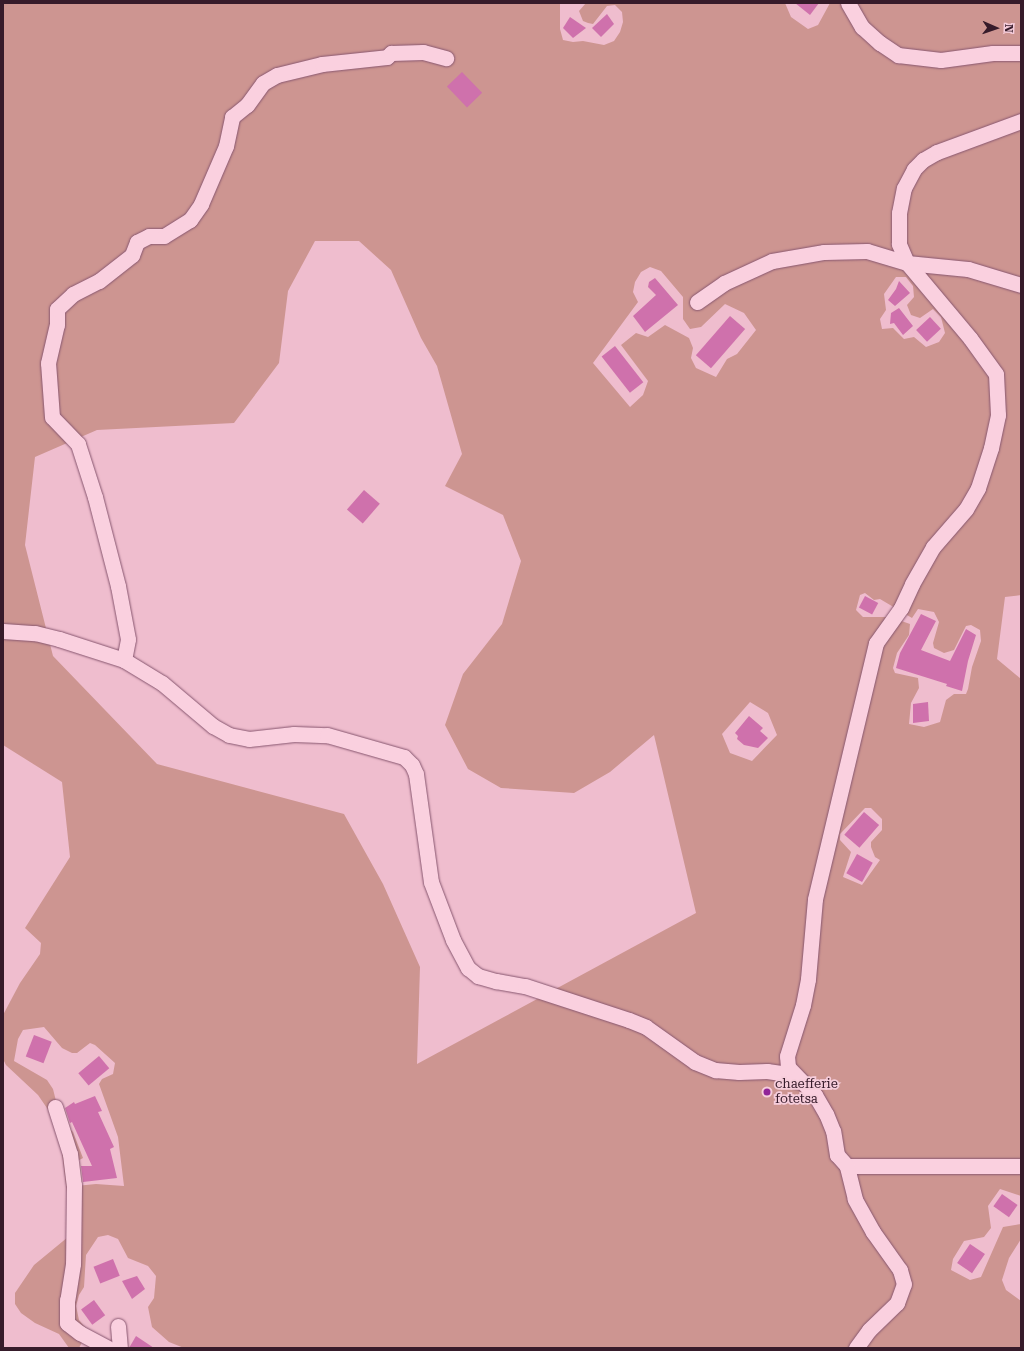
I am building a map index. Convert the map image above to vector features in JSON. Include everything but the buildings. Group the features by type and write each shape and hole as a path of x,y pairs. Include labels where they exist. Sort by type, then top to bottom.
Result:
{"street":[{"path":"848,3 862,27 880,44 898,55 941,60 999,53 1021,53"},
{"path":"124,660 128,638 118,586 95,497 78,444 52,417 48,363 57,324 57,309 73,294 99,281 132,255 136,242 149,236 164,236 190,220 201,204 226,146 232,117 247,105 263,83 277,75 322,64 387,56 391,53 423,52 446,58"},
{"path":"856,1348 869,1330 897,1303 904,1284 900,1270 874,1232 855,1199 847,1166 837,1155 833,1131 816,1095 788,1067 787,1056 803,1005 808,979 814,899 876,643 901,608 912,584 933,547 966,509 978,488 991,448 998,415 996,374 970,338 907,263 899,244 899,213 904,188 914,169 923,160 937,152 1021,121"},
{"path":"697,302 724,283 772,261 824,252 867,251 907,263 968,269 1021,285"},
{"path":"3,631 35,633 59,639 124,660 162,682 213,726 228,736 249,739 305,734 327,735 404,757 412,765 416,774 431,882 460,956 468,968 478,976 525,986 646,1027 695,1062 715,1070 739,1072 767,1071 781,1073 791,1077 816,1095"},
{"path":"55,1107 70,1154 74,1186 73,1264 67,1300 67,1323 80,1334 108,1348"},
{"path":"847,1166 1021,1166"},
{"path":"118,1326 120,1348"}],"shaded area":[{"path":"3,3 560,3 560,29 563,40 573,42 583,41 604,45 614,41 620,32 623,22 622,12 615,5 607,6 593,24 588,23 583,21 579,11 586,3 785,3 791,17 808,29 818,25 830,3 1021,3 1021,595 1005,597 997,659 1021,679 1021,1196 1000,1189 988,1206 991,1228 984,1237 964,1241 953,1259 951,1270 970,1280 981,1277 1003,1227 1021,1224 1021,1239 1009,1258 1002,1280 1006,1290 1021,1301 1021,1348 184,1348 169,1342 152,1327 148,1307 154,1298 156,1276 148,1266 128,1258 118,1239 108,1235 98,1237 86,1255 84,1287 79,1295 76,1306 79,1320 88,1331 79,1348 69,1348 59,1334 35,1323 21,1313 15,1304 15,1293 34,1265 68,1237 71,1224 61,1145 51,1114 38,1095 6,1065 3,1059 3,1015 20,983 40,954 41,943 25,928 70,857 62,782 3,745","holes":["315,241 359,241 391,270 421,338 437,366 462,454 445,486 503,515 521,561 502,624 463,674 445,725 468,769 501,788 574,793 610,772 654,735 696,913 417,1064 420,967 383,884 344,814 157,764 53,656 25,545 35,457 97,430 234,423 279,363 288,291","650,267 661,271 683,297 683,319 690,329 701,327 725,304 744,313 756,330 737,354 727,359 716,377 696,368 691,358 693,348 689,338 665,325 648,337 636,333 621,345 648,381 643,395 630,407 593,363 638,302 633,292 635,282 641,272","896,277 906,277 913,286 914,297 907,305 911,315 920,318 933,309 941,317 945,333 939,342 926,347 914,337 904,339 893,328 882,329 880,319 886,310 884,294","865,593 874,600 880,599 912,618 918,609 934,612 939,622 933,643 934,648 944,653 954,650 966,626 971,625 980,630 981,641 972,667 966,694 954,694 946,700 940,722 924,727 909,724 911,703 919,688 918,678 895,673 893,668 897,653 909,635 910,624 890,617 863,617 856,610 860,595","750,702 768,713 777,735 752,761 730,753 722,734","865,808 871,808 882,819 882,830 871,842 871,847 875,857 880,860 862,885 843,877 851,852 840,840 840,834","44,1027 62,1048 72,1053 77,1053 90,1043 95,1045 115,1063 113,1074 102,1079 99,1084 118,1137 124,1186 96,1184 76,1186 72,1164 83,1158 73,1132 70,1129 65,1130 61,1121 53,1089 47,1080 14,1061 18,1039 23,1030"]}],"place":[{"name":"chaefferie fotetsa","path":"767,1092"}]}
